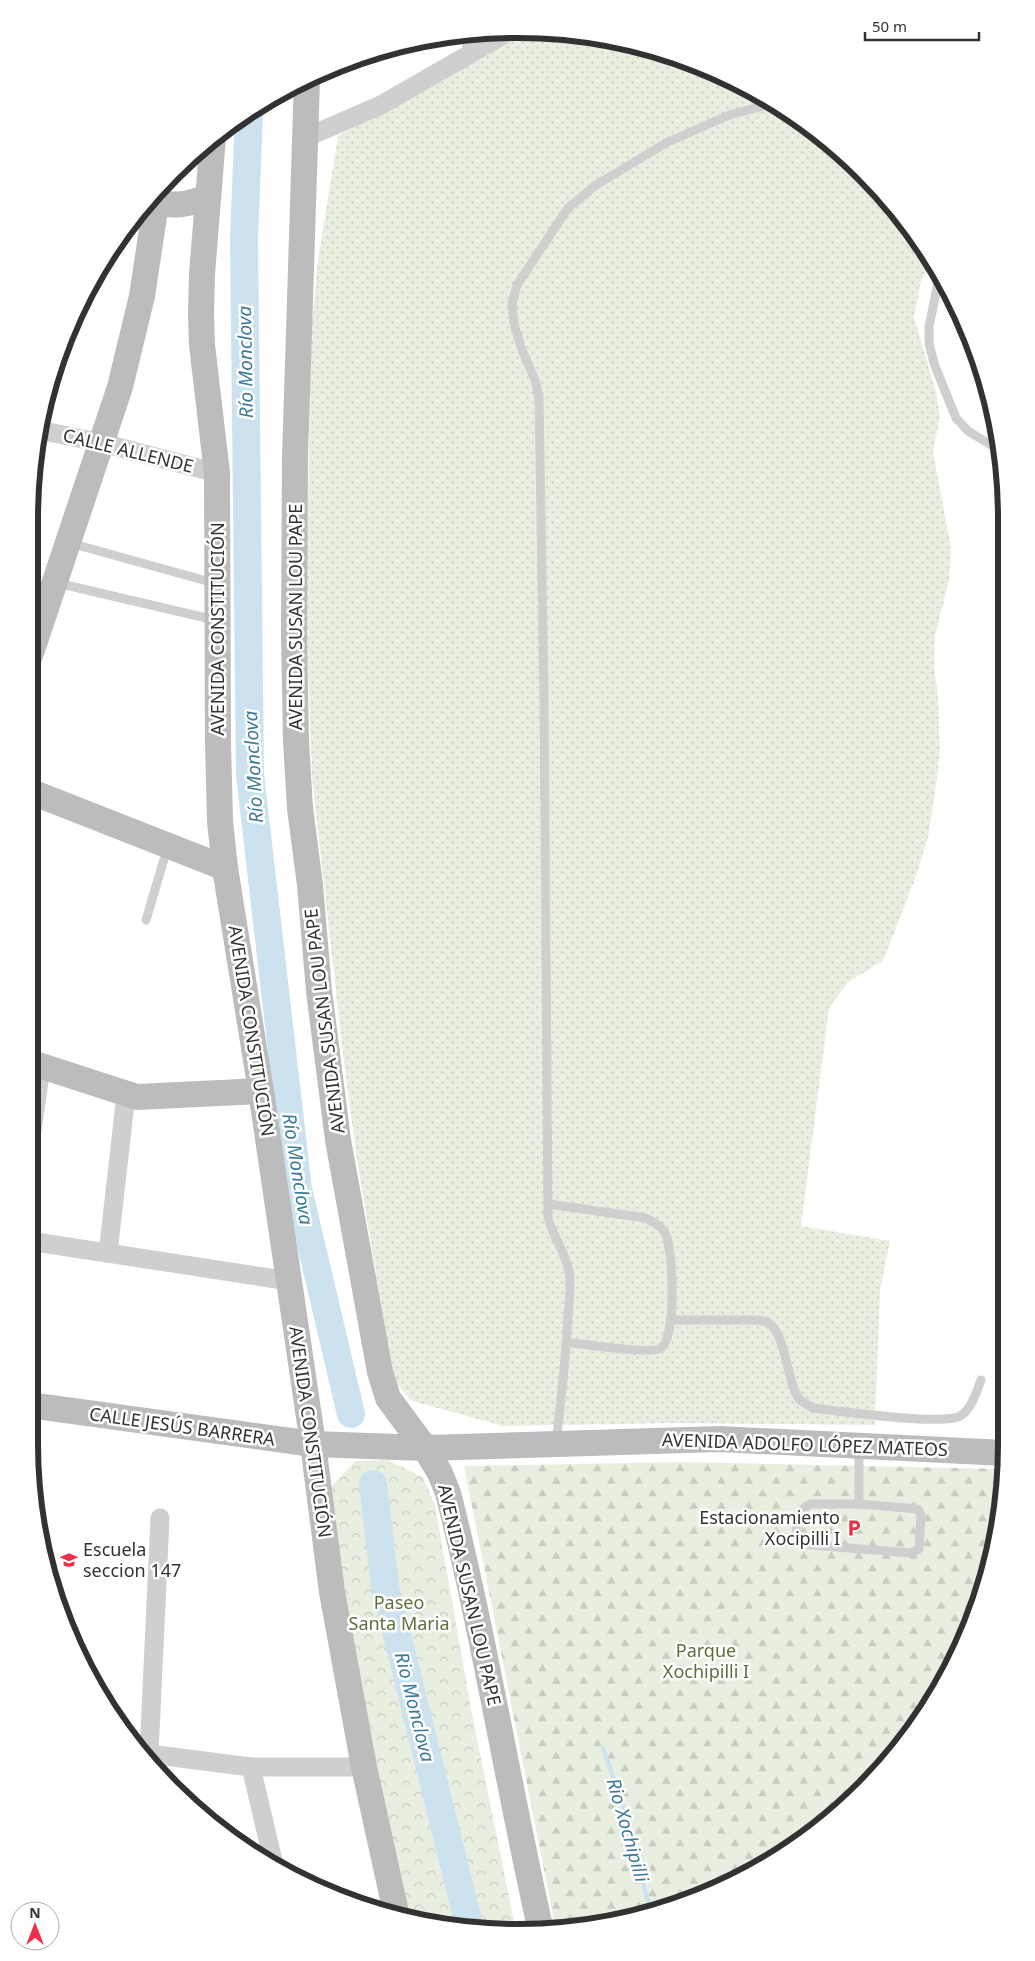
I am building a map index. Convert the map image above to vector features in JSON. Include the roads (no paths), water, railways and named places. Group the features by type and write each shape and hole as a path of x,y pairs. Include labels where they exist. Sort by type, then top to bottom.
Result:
{"street":[{"path":"305,138 381,105 497,39"},
{"path":"471,54 472,40"},
{"name":"AVENIDA SUSAN LOU PAPE","path":"307,86 295,457 296,741 300,808 310,885 319,991 338,1140 377,1354 388,1398 425,1448 440,1473 448,1493 488,1672 520,1841 539,1923"},
{"name":"AVENIDA CONSTITUCIÓN","path":"212,148 202,274 202,335 217,473 220,811 225,868 261,1091 308,1409 332,1592 364,1767 395,1907"},
{"path":"159,199 177,206 207,197"},
{"path":"38,631 120,387 142,296 153,206"},
{"name":"CALLE ALLENDE","path":"46,431 102,443 217,473"},
{"path":"38,794 225,868"},
{"path":"38,1065 126,1095 147,1097 261,1091"},
{"path":"108,1253 126,1095"},
{"path":"38,1241 289,1282"},
{"name":"CALLE JESÚS BARRERA","path":"38,1406 313,1444 425,1448"},
{"path":"308,1409 331,1436 349,1445"},
{"name":"AVENIDA ADOLFO LÓPEZ MATEOS","path":"425,1448 720,1439 997,1453"},
{"path":"318,1480 334,1453 349,1445"},
{"path":"145,1746 160,1518"},
{"path":"152,1754 251,1768 364,1767"},
{"path":"251,1768 272,1856"}],"lane":[{"path":"556,1443 567,1342 570,1284 569,1271 548,1218 539,398 535,380 522,350 514,324 512,304 517,285 548,236 568,208 596,184 666,143 729,115 764,106"},
{"path":"937,286 929,327 929,344 935,366 956,418 968,431 991,444"},
{"path":"68,542 218,584"},
{"path":"54,582 219,621"},
{"path":"146,920 168,846"},
{"path":"548,1204 646,1218 659,1226 665,1233 668,1244 673,1296 664,1345 660,1349 567,1342"},
{"path":"670,1320 763,1320 770,1323 782,1347 796,1394 801,1401 813,1408 922,1419 951,1419 961,1416 967,1409 981,1380"},
{"path":"859,1445 859,1504"},
{"path":"811,1504 859,1504 918,1509 921,1515 919,1549 911,1553 811,1546 804,1544 800,1539 797,1533 798,1514 804,1507 811,1504"}],"waterway":[{"name":"Río Monclova","path":"249,120 244,239 250,775 298,1189 351,1414"},
{"name":"Rio Monclova","path":"373,1484 385,1586 468,1920"},
{"name":"Rio Xochipilli","path":"603,1748 623,1806 634,1854 649,1905"}],"place":[{"name":"Estacionamiento Xocipilli I","path":"854,1528"},
{"name":"Escuela seccion 147","path":"69,1560"}],"park label":[{"name":"Paseo Santa Maria","path":"399,1614"},
{"name":"Parque Xochipilli I","path":"706,1661"}]}
